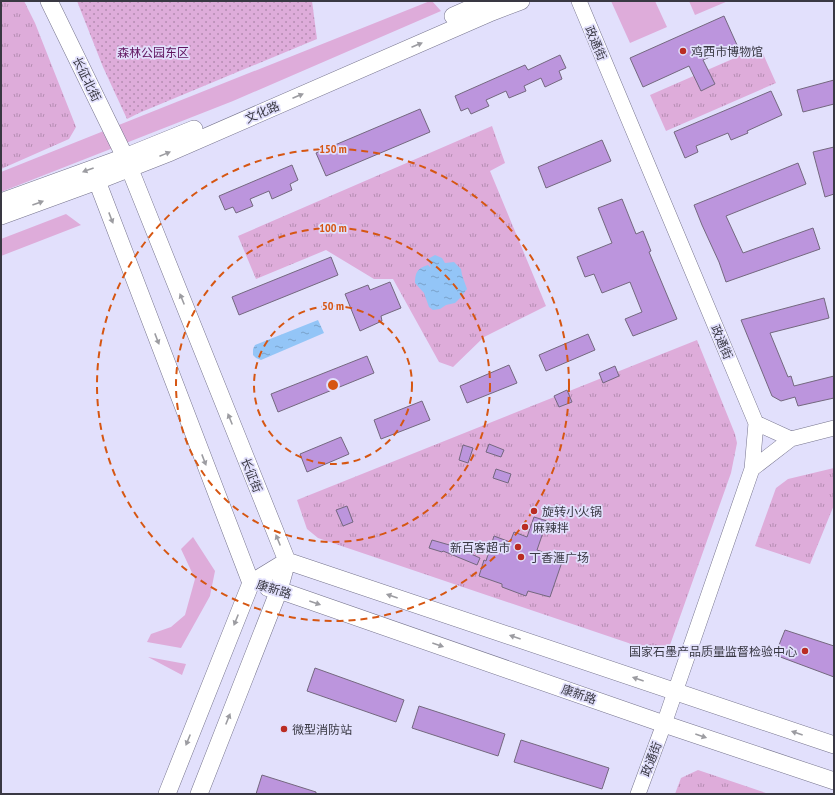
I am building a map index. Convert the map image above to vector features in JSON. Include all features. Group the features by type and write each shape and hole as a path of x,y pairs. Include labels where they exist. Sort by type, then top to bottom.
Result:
{"main road":[{"name":"长征北街","path":"48,1 127,163"},
{"name":"文化路","path":"1,216 97,181 127,163 186,133 487,1"},
{"name":"文化路","path":"1,202 127,163 171,152 492,12 521,1"},
{"name":"长征街","path":"127,163 287,561"},
{"path":"97,181 251,583 167,794"},
{"path":"198,794 279,590 287,561 834,745"},
{"name":"康新路","path":"251,583 287,561"},
{"name":"康新路","path":"251,583 279,590 664,724 834,781"}],"street":[{"name":"政通街","path":"579,1 756,423 752,469 664,724 638,794"},
{"path":"756,423 791,439"},
{"path":"752,469 791,439 834,428"}],"green space":[{"path":"1,1 24,1 35,23 76,127 69,139 1,169"},
{"name":"森林公园东区","path":"77,1 312,1 317,39 127,119 103,67"},
{"path":"432,1 441,11 233,101 1,192 1,172"},
{"path":"611,1 655,1 667,27 630,43"},
{"path":"689,1 728,1 695,15"},
{"path":"760,47 776,83 666,131 650,95"},
{"path":"492,126 505,163 490,171 546,306 484,337 453,367 439,362 393,279 374,279 326,250 256,279 238,236"},
{"path":"66,214 81,225 1,256 1,239"},
{"path":"697,340 735,434 737,443 731,473 670,645 655,652 318,538 307,529 297,500"},
{"path":"834,468 834,505 810,564 755,546 776,488 788,479"},
{"path":"193,537 215,571 210,596 181,648 147,642 151,634 171,627 185,615 195,579 181,549"},
{"path":"148,657 186,664 182,675"},
{"path":"698,770 769,794 675,794 681,778"}],"water":[{"path":"435,255 442,258 445,263 454,262 461,269 467,289 455,303 433,310 429,307 424,293 415,283 415,279 419,269 428,265 431,268 428,259"},
{"path":"318,320 324,333 261,360 253,355 255,345"}],"building":[{"name":"鸡西市博物馆","path":"724,16 737,45 703,60 715,84 701,91 689,66 643,87 630,58"},
{"path":"560,55 566,68 559,71 562,79 545,87 541,78 524,86 526,91 509,98 506,91 486,100 489,106 471,114 468,108 461,111 455,96 525,65 528,70"},
{"path":"834,80 834,104 803,112 797,90"},
{"path":"771,91 782,115 731,140 728,133 696,146 698,152 685,158 674,132"},
{"path":"420,109 430,132 326,176 316,153"},
{"path":"602,140 611,161 546,188 538,167"},
{"path":"834,147 834,194 825,197 813,152"},
{"path":"798,163 806,184 726,216 743,253 813,228 820,249 726,282 719,262 694,205"},
{"path":"292,165 298,180 290,184 292,190 272,199 269,191 250,199 253,206 236,213 233,207 225,210 219,196"},
{"path":"622,199 636,234 643,231 651,251 649,252 677,319 633,336 625,319 642,312 630,282 602,293 594,274 585,277 577,257 612,243 598,208"},
{"path":"331,257 338,275 239,315 232,297"},
{"path":"390,282 401,308 381,316 382,321 360,331 345,294 368,285 370,290"},
{"path":"824,298 829,318 770,333 788,377 791,376 794,386 834,376 834,398 798,406 795,397 781,401 772,396 741,320"},
{"path":"588,334 595,350 546,371 539,355"},
{"path":"367,356 374,373 278,412 271,394"},
{"path":"509,365 517,383 467,403 460,386"},
{"path":"615,366 619,376 603,383 599,373"},
{"path":"567,390 572,402 559,407 554,396"},
{"path":"422,401 430,420 381,439 374,420"},
{"path":"341,437 349,454 307,472 300,454"},
{"path":"489,444 504,450 501,457 486,452"},
{"path":"463,445 473,448 468,463 459,460"},
{"path":"496,469 511,474 508,483 493,478"},
{"path":"347,506 353,522 343,526 336,510"},
{"name":"丁香滙广场","path":"534,517 547,521 537,550 563,559 550,597 528,591 526,596 502,587 502,584 479,576 484,560 486,561 494,536 510,542 514,532 527,537"},
{"path":"432,540 453,546 480,558 477,565 443,551 429,548"},
{"name":"国家石墨产品质量监督检验中心","path":"785,630 834,646 834,677 775,655"},
{"path":"315,668 404,700 396,722 307,691"},
{"path":"419,706 505,734 498,756 412,728"},
{"path":"521,740 609,768 602,789 514,762"},
{"path":"262,775 316,792 316,794 256,794"}],"place":[{"name":"鸡西市博物馆","path":"683,51"},
{"name":"旋转小火锅","path":"534,511"},
{"name":"麻辣拌","path":"525,527"},
{"name":"新百客超市","path":"518,547"},
{"name":"丁香滙广场","path":"521,557"},
{"name":"国家石墨产品质量监督检验中心","path":"805,651"},
{"name":"微型消防站","path":"284,729"}]}
